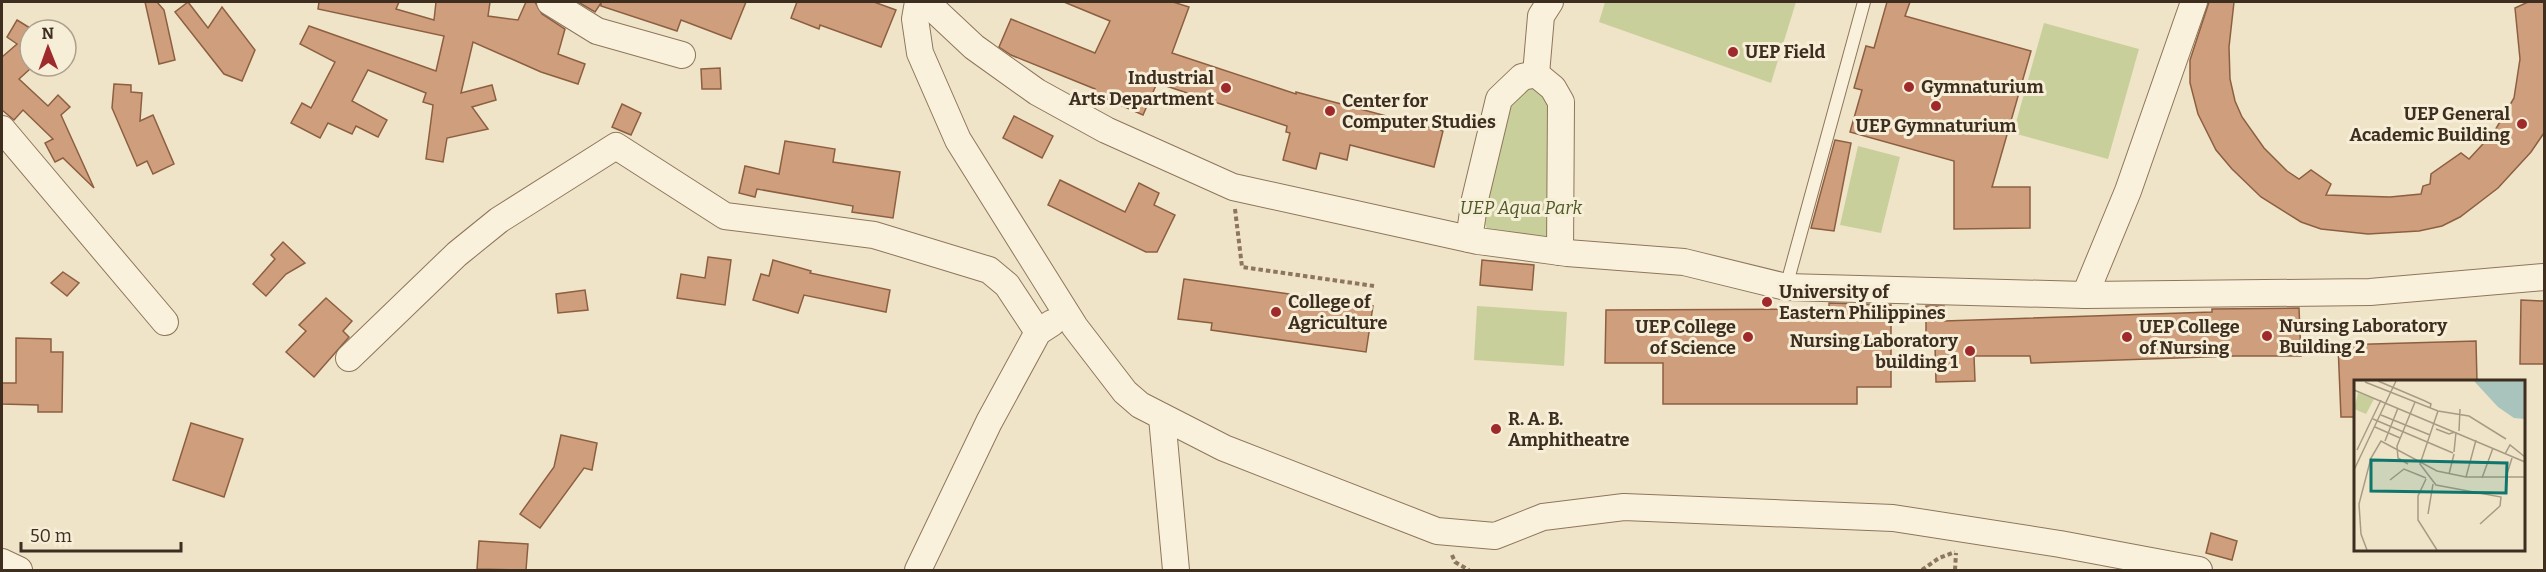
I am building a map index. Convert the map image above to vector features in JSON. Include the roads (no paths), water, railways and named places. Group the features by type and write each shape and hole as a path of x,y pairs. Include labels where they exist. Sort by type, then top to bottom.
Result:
{"street":[{"path":"550,2 597,31 682,55"},
{"path":"918,2 915,19 920,53 958,140 1075,327 1125,392 1140,405 1224,448 1437,531 1495,536 1543,517 1624,507 1893,518 2061,544 2199,570"},
{"path":"926,2 974,47 1037,92 1106,130 1233,187 1469,239 1560,252 1683,262 1786,286 2085,295 2370,292 2542,272"},
{"path":"2085,295 2127,191 2194,2"},
{"path":"1536,74 1542,6"},
{"path":"1469,239 1475,199 1499,99 1522,76 1536,74 1553,88 1561,102 1560,252"},
{"path":"2,129 165,322"},
{"path":"349,358 457,255 499,220 616,146 725,216 874,235 989,270 1008,285 1038,332"},
{"path":"918,570 989,422 1038,332 1049,324 1061,321 1075,327"},
{"path":"1162,417 1176,570"},
{"path":"2,561 19,570"}],"lane":[{"path":"1786,286 1864,2"}],"place":[{"name":"UEP Field","path":"1733,52"},
{"name":"Gymnaturium","path":"1909,87"},
{"name":"Industrial Arts Department","path":"1226,88"},
{"name":"UEP Gymnaturium","path":"1936,106"},
{"name":"Center for Computer Studies","path":"1330,111"},
{"name":"UEP General Academic Building","path":"2522,124"},
{"name":"University of Eastern Philippines","path":"1767,302"},
{"name":"College of Agriculture","path":"1276,312"},
{"name":"Nursing Laboratory Building 2","path":"2267,336"},
{"name":"UEP College of Science","path":"1748,337"},
{"name":"UEP College of Nursing","path":"2127,337"},
{"name":"Nursing Laboratory building 1","path":"1970,351"},
{"name":"R. A. B. Amphitheatre","path":"1496,429"}],"park label":[{"name":"UEP Aqua Park","path":"1521,208"}]}
